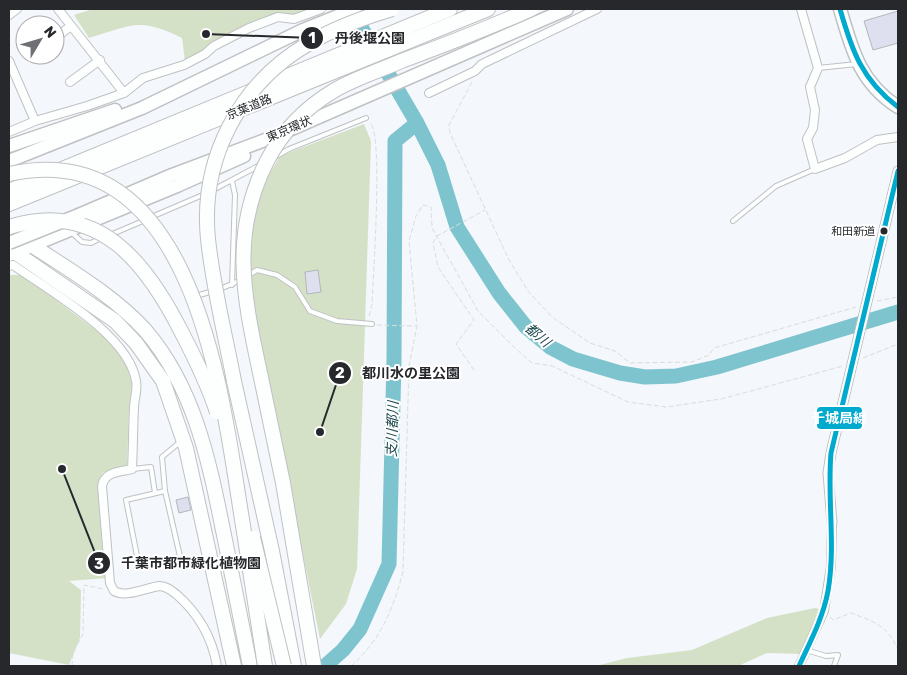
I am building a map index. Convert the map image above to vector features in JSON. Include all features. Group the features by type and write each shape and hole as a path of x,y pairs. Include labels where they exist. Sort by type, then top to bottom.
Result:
{"highway":[{"path":"9,161 142,108 303,30 355,9"},
{"path":"294,666 234,381 208,239 210,189 220,145 242,104 272,69 306,44 333,30 392,9"},
{"name":"京葉道路","path":"9,190 450,9"},
{"name":"京葉道路","path":"9,204 488,9"},
{"path":"314,666 311,637 284,483 245,293 243,239 246,216 256,185 278,142 310,108 343,86 531,9"},
{"name":"東京環状","path":"11,255 81,214 172,175 273,137 567,9"},
{"path":"840,9 857,64 872,85 898,108"},
{"path":"9,146 122,108 232,55 303,30"},
{"path":"11,255 234,161 258,149 273,137"},
{"path":"9,174 30,170 64,170 79,173 110,188 132,204 151,223 180,265 210,348 225,412 265,666"},
{"path":"9,229 28,221 54,219 91,229 127,252 144,270 165,302 197,363 226,434 284,666"},
{"path":"9,229 126,312 144,329 177,375 197,422 217,498 250,666"},
{"path":"11,255 102,310 126,331 151,361 163,381 184,440 234,666"}],"street":[{"path":"9,15 16,9"},
{"path":"58,9 124,92"},
{"path":"9,132 35,121 87,106 124,92 143,78 168,71 194,60 214,46 249,28 278,18 294,19 321,9"},
{"path":"429,93 475,71 482,64 596,9"},
{"path":"801,9 818,68 810,87 815,110 813,128 807,139 815,169 845,158 877,140 898,137"},
{"path":"65,30 71,26"},
{"path":"70,82 100,60"},
{"path":"9,61 35,121"},
{"path":"799,666 824,611 831,566 832,523 828,473 898,171"},
{"path":"11,255 104,333 129,359 137,382 134,405 132,469 109,474 103,480 111,588 117,593 161,586 169,588 188,604 203,625 214,651 217,666"}],"lane":[{"path":"818,68 857,64"},
{"path":"70,230 82,242 90,243 232,182 289,149 366,118"},
{"path":"733,221 744,211 756,205 765,193 776,186 815,169"},
{"path":"232,182 234,195 232,285"},
{"path":"186,299 232,285 257,270 277,275 295,287 310,312 337,321 370,324"},
{"path":"184,440 162,457 165,491 182,565 210,557"},
{"path":"132,469 151,467 155,493"},
{"path":"139,566 126,500 165,491"},
{"path":"806,650 826,656 838,655 834,666"}],"path":[{"path":"192,9 198,12 212,30"},
{"path":"194,60 193,47 233,15 250,9"},
{"path":"473,80 449,125 450,133 509,260 528,291 552,318 590,343 615,351 630,363 692,362 709,355 714,348 795,326 868,303 898,297"},
{"path":"366,118 374,128 377,193 370,324 417,326"},
{"path":"351,666 379,634 395,602 403,571 410,366 417,326 409,241 416,216 423,205 431,208 432,228 478,311 515,348 532,363 552,366 628,402 666,407 721,398 853,363 898,344"},
{"path":"474,370 456,344 474,320 438,267 433,243 437,236 486,209"},
{"path":"72,666 73,653 82,634 84,585 106,590 111,588"},
{"path":"824,611 832,620 852,613 876,622 890,632 898,650"},
{"path":"642,666 683,656 702,654"},
{"path":"695,655 696,666"}],"green space":[{"path":"93,9 312,9 236,31 185,61 182,38 156,27 136,25 89,38 74,15"},
{"path":"364,124 371,141 357,569 346,604 320,639 251,296 249,257 253,217 266,180 280,156"},
{"path":"9,275 23,275 105,337 119,351 126,363 132,384 129,408 127,465 102,473 107,578 69,581 81,590 80,638 69,665 9,653"},
{"path":"815,608 828,611 802,654 767,653 738,666 596,666 627,658 692,650 767,618"}],"building":[{"path":"898,11 898,43 873,50 864,21"},
{"path":"318,270 321,292 307,294 305,272"},
{"path":"188,497 191,510 179,513 176,500"}],"waterway":[{"name":"都川","path":"351,10 417,123 438,165 457,227 499,293 526,327 550,347 573,359 620,373 645,377 676,376 717,367 898,312"},
{"name":"支川都川","path":"325,666 343,650 360,629 389,564 394,361 395,141 417,123"}],"transit line":[{"name":"千城局線","path":"840,9 860,64 875,86 898,107"},
{"name":"千城局線","path":"799,666 820,620 826,601 831,556 831,453 898,171"}],"place":[{"name":"丹後堰公園","path":"206,34"},
{"name":"和田新道","path":"884,231"},
{"name":"都川水の里公園","path":"320,432"},
{"name":"千葉市都市緑化植物園","path":"62,469"}]}
